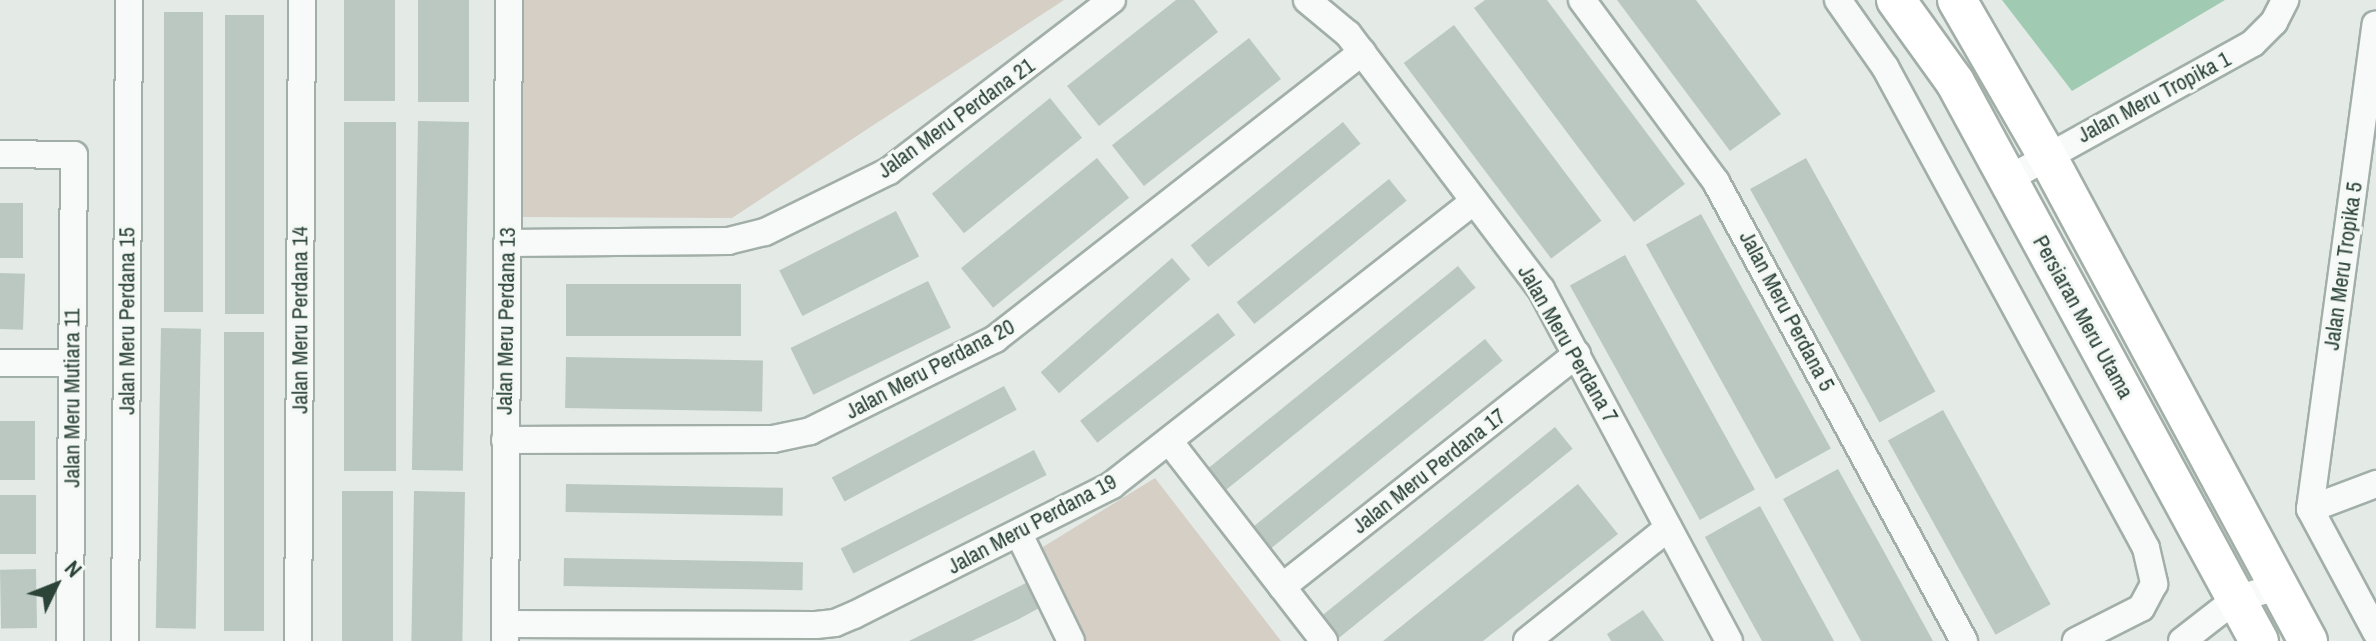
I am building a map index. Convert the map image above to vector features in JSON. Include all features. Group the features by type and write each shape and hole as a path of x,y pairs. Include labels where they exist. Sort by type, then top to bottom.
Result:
{"main road":[{"name":"Persiaran Meru Utama","path":"1896,0 1955,82 2259,641"},
{"name":"Persiaran Meru Utama","path":"1957,0 2046,154 2308,641"}],"street":[{"name":"Jalan Meru Perdana 15","path":"125,641 129,0"},
{"name":"Jalan Meru Perdana 14","path":"298,641 302,0"},
{"name":"Jalan Meru Perdana 13","path":"505,633 509,0"},
{"name":"Jalan Meru Perdana 21","path":"507,243 728,241 765,232 889,171 1112,0"},
{"name":"Jalan Meru Perdana 7","path":"1307,0 1332,18 1362,52 1541,289 1729,641"},
{"name":"Jalan Meru Perdana 5","path":"1582,0 1704,162 1723,192 1964,641"},
{"path":"1838,0 1885,67 2146,548 2154,584 2141,608 2078,639"},
{"name":"Jalan Meru Tropika 1","path":"2008,179 2046,154 2253,43 2274,22 2285,0"},
{"name":"Jalan Meru Tropika 5","path":"2310,509 2376,24"},
{"name":"Jalan Meru Perdana 20","path":"505,440 773,439 810,431 995,339 1362,52"},
{"name":"Jalan Meru Mutiara 11","path":"0,154 74,155 70,641"},
{"name":"Jalan Meru Perdana 19","path":"505,633 835,623 1091,498 1169,441 1474,201"},
{"name":"Jalan Meru Perdana 17","path":"1282,587 1577,354"},
{"path":"0,363 72,363"},
{"path":"1169,441 1324,641"},
{"path":"2376,484 2310,509 2376,632"},
{"path":"1527,641 1668,528"},
{"path":"1019,534 1071,641"},
{"path":"2182,641 2236,599 2280,586"}],"shaded area":[{"path":"520,0 1064,0 732,218 515,217"},
{"path":"2002,0 2225,0 2072,91"},
{"path":"1155,478 1281,641 1078,641 1038,550"}],"building":[{"path":"344,0 395,0 395,101 344,101"},
{"path":"418,0 469,0 469,102 418,102"},
{"path":"1176,0 1194,0 1218,32 1099,126 1067,86"},
{"path":"1485,0 1547,0 1685,184 1634,222 1474,8"},
{"path":"1617,0 1696,0 1781,114 1730,151"},
{"path":"164,12 203,12 203,312 164,312"},
{"path":"225,15 264,15 264,314 225,314"},
{"path":"1454,25 1601,221 1551,259 1404,63"},
{"path":"1249,38 1281,79 1144,186 1112,145"},
{"path":"1050,98 1082,138 964,233 932,194"},
{"path":"418,121 469,122 463,471 412,470"},
{"path":"344,122 396,122 396,471 344,471"},
{"path":"1343,122 1361,144 1208,267 1191,245"},
{"path":"1097,158 1129,198 993,308 961,268"},
{"path":"1806,158 1935,392 1879,423 1750,189"},
{"path":"1389,179 1407,201 1254,324 1237,302"},
{"path":"0,203 23,203 23,258 0,258"},
{"path":"896,211 919,256 802,316 779,270"},
{"path":"1701,214 1831,448 1776,479 1646,245"},
{"path":"1625,255 1755,489 1700,520 1570,286"},
{"path":"1172,258 1190,279 1059,393 1041,372"},
{"path":"1458,266 1476,288 1221,494 1204,472"},
{"path":"0,273 25,274 23,330 0,329"},
{"path":"928,281 951,328 813,395 790,348"},
{"path":"566,284 741,284 741,336 566,336"},
{"path":"1218,313 1235,335 1097,443 1080,421"},
{"path":"161,328 201,329 196,629 156,628"},
{"path":"224,332 264,332 264,631 224,631"},
{"path":"1485,339 1503,361 1267,551 1250,530"},
{"path":"566,357 763,360 762,411 565,408"},
{"path":"1004,386 1017,410 845,501 832,478"},
{"path":"1943,410 2051,604 1996,635 1888,441"},
{"path":"0,421 35,421 35,480 0,480"},
{"path":"1555,427 1573,449 1336,640 1319,618"},
{"path":"1034,450 1047,475 853,573 841,549"},
{"path":"1838,469 1933,641 1861,641 1783,499"},
{"path":"566,484 783,488 782,516 566,512"},
{"path":"1578,484 1618,534 1483,641 1383,641"},
{"path":"342,491 393,491 393,641 342,641"},
{"path":"414,491 465,492 462,641 411,641"},
{"path":"0,495 36,495 36,554 0,554"},
{"path":"1760,506 1834,641 1762,641 1715,556 1705,537"},
{"path":"564,558 803,562 802,590 564,586"},
{"path":"36,569 37,628 1,629 0,570"},
{"path":"1026,583 1039,608 1019,619 972,641 909,641"},
{"path":"1643,610 1664,641 1611,641 1607,634"}]}
